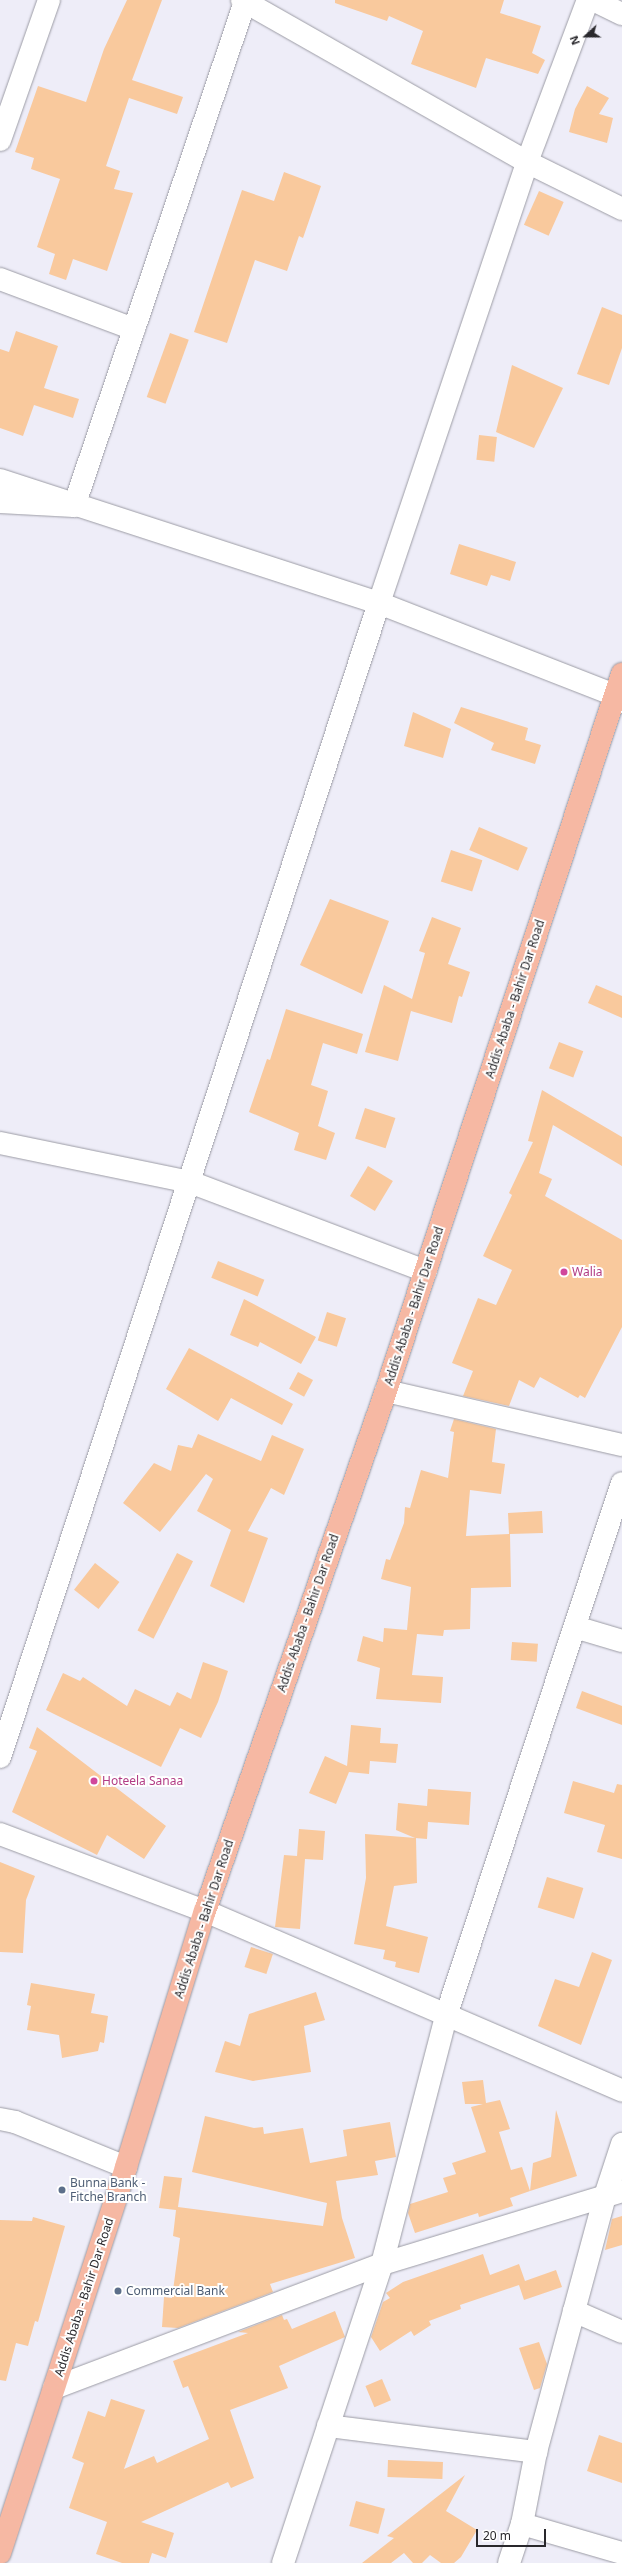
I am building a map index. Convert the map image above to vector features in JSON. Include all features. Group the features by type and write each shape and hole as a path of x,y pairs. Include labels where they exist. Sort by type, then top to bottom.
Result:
{"highway":[{"name":"Addis Ababa - Bahir Dar Road","path":"0,2553 126,2167 205,1911 386,1391 619,699 622,674"}],"street":[{"path":"0,140 49,0"},
{"path":"0,1757 379,603 528,162 588,0"},
{"path":"594,0 622,14"},
{"path":"74,506 244,1 528,162 622,209"},
{"path":"0,279 134,329"},
{"path":"0,480 74,506 379,603 619,699"},
{"path":"0,502 74,506"},
{"path":"0,1143 190,1182 426,1271"},
{"path":"386,1391 622,1445"},
{"path":"283,2563 382,2264 446,2016 622,1483"},
{"path":"575,1627 622,1641"},
{"path":"0,1834 205,1911 622,2091"},
{"path":"0,2119 15,2122 126,2167"},
{"path":"509,2563 522,2524 536,2452 574,2311 614,2194 622,2144"},
{"path":"54,2388 382,2264 614,2194"},
{"path":"574,2311 622,2332"},
{"path":"328,2426 536,2452"},
{"path":"522,2524 622,2553"}],"building":[{"path":"127,0 162,0 132,80 183,97 177,114 129,98 106,166 120,171 114,189 133,193 107,271 73,259 66,280 49,274 55,254 37,247 60,179 31,169 34,158 15,152 38,86 86,102 104,49"},
{"path":"335,0 504,0 500,13 541,26 532,53 545,60 538,74 486,58 476,88 411,64 423,31 389,16 387,21 335,3"},
{"path":"587,86 609,98 599,114 613,118 607,143 569,132 575,109"},
{"path":"284,172 321,186 303,238 299,236 287,271 255,260 227,343 194,332 242,190 274,201"},
{"path":"539,191 564,202 549,236 524,225"},
{"path":"602,307 622,315 622,348 609,385 577,374"},
{"path":"16,331 58,346 44,388 79,399 73,418 34,405 23,436 0,428 0,349 9,352"},
{"path":"170,333 189,340 166,404 147,397"},
{"path":"512,365 563,388 534,448 496,432"},
{"path":"479,435 497,437 494,462 476,460"},
{"path":"459,544 516,562 510,581 491,575 487,586 450,574"},
{"path":"461,707 528,728 525,740 541,745 535,764 491,750 494,743 454,723"},
{"path":"413,712 451,729 443,758 404,746"},
{"path":"479,827 528,848 518,871 469,850"},
{"path":"451,850 482,860 472,892 441,881"},
{"path":"330,899 389,921 362,994 300,965"},
{"path":"432,917 461,928 448,964 470,972 462,997 459,996 452,1023 411,1011 398,1061 365,1052 384,985 412,999 425,953 419,951"},
{"path":"596,985 622,996 622,1018 588,1003"},
{"path":"286,1009 363,1034 357,1054 323,1043 311,1085 328,1091 318,1126 335,1133 326,1160 294,1150 299,1133 249,1112 267,1059 270,1060"},
{"path":"559,1042 583,1051 573,1077 549,1068"},
{"path":"542,1090 622,1137 622,1166 553,1125 539,1173 552,1179 545,1196 622,1240 622,1327 585,1398 580,1395 578,1398 540,1377 534,1388 519,1380 509,1406 463,1396 473,1371 452,1363 478,1298 496,1305 512,1270 483,1256 512,1195 509,1193 533,1142 528,1141"},
{"path":"365,1108 395,1118 386,1148 355,1138"},
{"path":"368,1166 393,1181 375,1211 350,1196"},
{"path":"218,1261 264,1280 258,1296 211,1278"},
{"path":"244,1299 316,1337 301,1364 260,1342 258,1347 230,1335"},
{"path":"327,1312 346,1318 337,1347 318,1341"},
{"path":"189,1348 293,1404 282,1425 231,1398 218,1421 166,1389"},
{"path":"298,1372 313,1380 304,1397 289,1389"},
{"path":"454,1419 496,1429 492,1462 505,1464 501,1494 470,1490 466,1536 509,1534 508,1513 542,1511 543,1533 510,1534 511,1587 471,1588 470,1629 444,1630 443,1636 417,1634 412,1675 443,1677 441,1703 376,1699 380,1668 357,1661 363,1636 383,1642 384,1628 407,1630 411,1587 381,1579 386,1559 390,1560 404,1523 405,1507 410,1508 421,1470 448,1478 454,1432 450,1431"},
{"path":"198,1434 261,1461 272,1435 304,1449 284,1495 271,1488 248,1531 268,1538 244,1603 210,1586 231,1530 197,1511 213,1479 206,1474 160,1532 123,1503 154,1463 171,1471 178,1445 192,1448"},
{"path":"177,1553 193,1561 154,1639 138,1631"},
{"path":"95,1563 119,1582 98,1609 74,1590"},
{"path":"512,1642 538,1644 537,1662 511,1660"},
{"path":"203,1662 228,1671 218,1702 201,1738 180,1728 161,1767 46,1710 63,1673 80,1681 83,1677 127,1706 135,1689 170,1706 177,1692 191,1699"},
{"path":"582,1691 622,1706 622,1725 576,1708"},
{"path":"351,1725 381,1728 380,1743 398,1744 396,1763 370,1761 369,1774 349,1772 336,1804 309,1793 325,1756 347,1766"},
{"name":"Hoteela Sanaa","path":"37,1727 166,1826 144,1859 107,1835 97,1855 12,1812 37,1751 29,1748"},
{"path":"573,1781 614,1793 617,1784 622,1785 622,1859 597,1852 605,1825 564,1813"},
{"path":"428,1789 471,1792 469,1825 428,1822 427,1839 415,1838 396,1830 398,1803 427,1806"},
{"path":"299,1829 325,1831 323,1860 305,1859 300,1929 275,1927 284,1855 297,1856"},
{"path":"365,1834 416,1838 417,1883 394,1886 386,1926 428,1937 419,1973 395,1967 396,1962 383,1959 385,1950 354,1944 366,1878"},
{"path":"0,1862 35,1876 26,1900 23,1953 0,1952"},
{"path":"547,1877 583,1888 574,1919 538,1908"},
{"path":"251,1947 273,1954 266,1974 245,1967"},
{"path":"592,1952 612,1960 581,2045 538,2026 555,1979 579,1987"},
{"path":"31,1983 95,1994 91,2013 108,2016 104,2043 100,2042 98,2051 62,2058 59,2035 27,2030 31,2006 27,2005"},
{"path":"316,1992 325,2020 304,2026 311,2072 253,2081 215,2072 225,2041 240,2046 249,2014"},
{"path":"483,2080 486,2103 500,2100 510,2129 499,2132 511,2170 522,2167 530,2191 510,2198 513,2206 479,2217 478,2213 415,2233 408,2213 410,2204 448,2192 443,2178 456,2174 452,2163 486,2152 471,2107 483,2104 465,2104 462,2082"},
{"path":"556,2110 577,2176 530,2191 533,2163 551,2157"},
{"path":"205,2116 254,2128 263,2127 264,2134 303,2128 310,2163 347,2156 343,2130 390,2122 396,2157 375,2161 378,2175 336,2181 342,2218 355,2258 270,2284 273,2292 178,2328 162,2327 164,2297 172,2298 180,2238 173,2236 176,2210 159,2208 164,2176 182,2178 178,2207 323,2226 327,2203 192,2172"},
{"path":"622,2216 622,2245 605,2250 612,2219"},
{"path":"33,2217 65,2226 38,2322 35,2321 28,2346 16,2343 6,2381 0,2380 0,2220 32,2221"},
{"path":"483,2254 490,2275 519,2264 525,2281 556,2270 562,2287 524,2300 519,2285 460,2305 461,2309 429,2321 431,2325 414,2336 411,2331 380,2351 371,2337 383,2302 390,2298 386,2293 403,2282"},
{"path":"335,2311 345,2337 279,2366 288,2388 230,2410 254,2478 231,2488 228,2482 141,2522 174,2533 166,2558 152,2553 149,2563 122,2563 96,2554 107,2522 69,2508 84,2463 72,2458 88,2411 105,2417 111,2399 145,2410 124,2469 154,2456 157,2463 209,2439 188,2386 183,2388 173,2361 248,2333 238,2332 282,2315 284,2320 287,2319 292,2329"},
{"path":"539,2342 547,2364 540,2388 534,2390 519,2348"},
{"path":"382,2379 391,2400 374,2407 365,2386"},
{"path":"599,2435 622,2443 622,2483 587,2471"},
{"path":"388,2460 443,2462 442,2479 387,2477"},
{"path":"465,2475 446,2511 477,2530 461,2557 454,2563 441,2563 430,2555 422,2563 413,2563 404,2553 391,2563 362,2563 394,2538 387,2536"},
{"path":"356,2501 385,2509 378,2534 349,2526"}],"place":[{"name":"Walia","path":"564,1272"},
{"name":"Hoteela Sanaa","path":"94,1781"},
{"name":"Bunna Bank - Fitche Branch","path":"62,2190"},
{"name":"Commercial Bank","path":"118,2291"}]}
